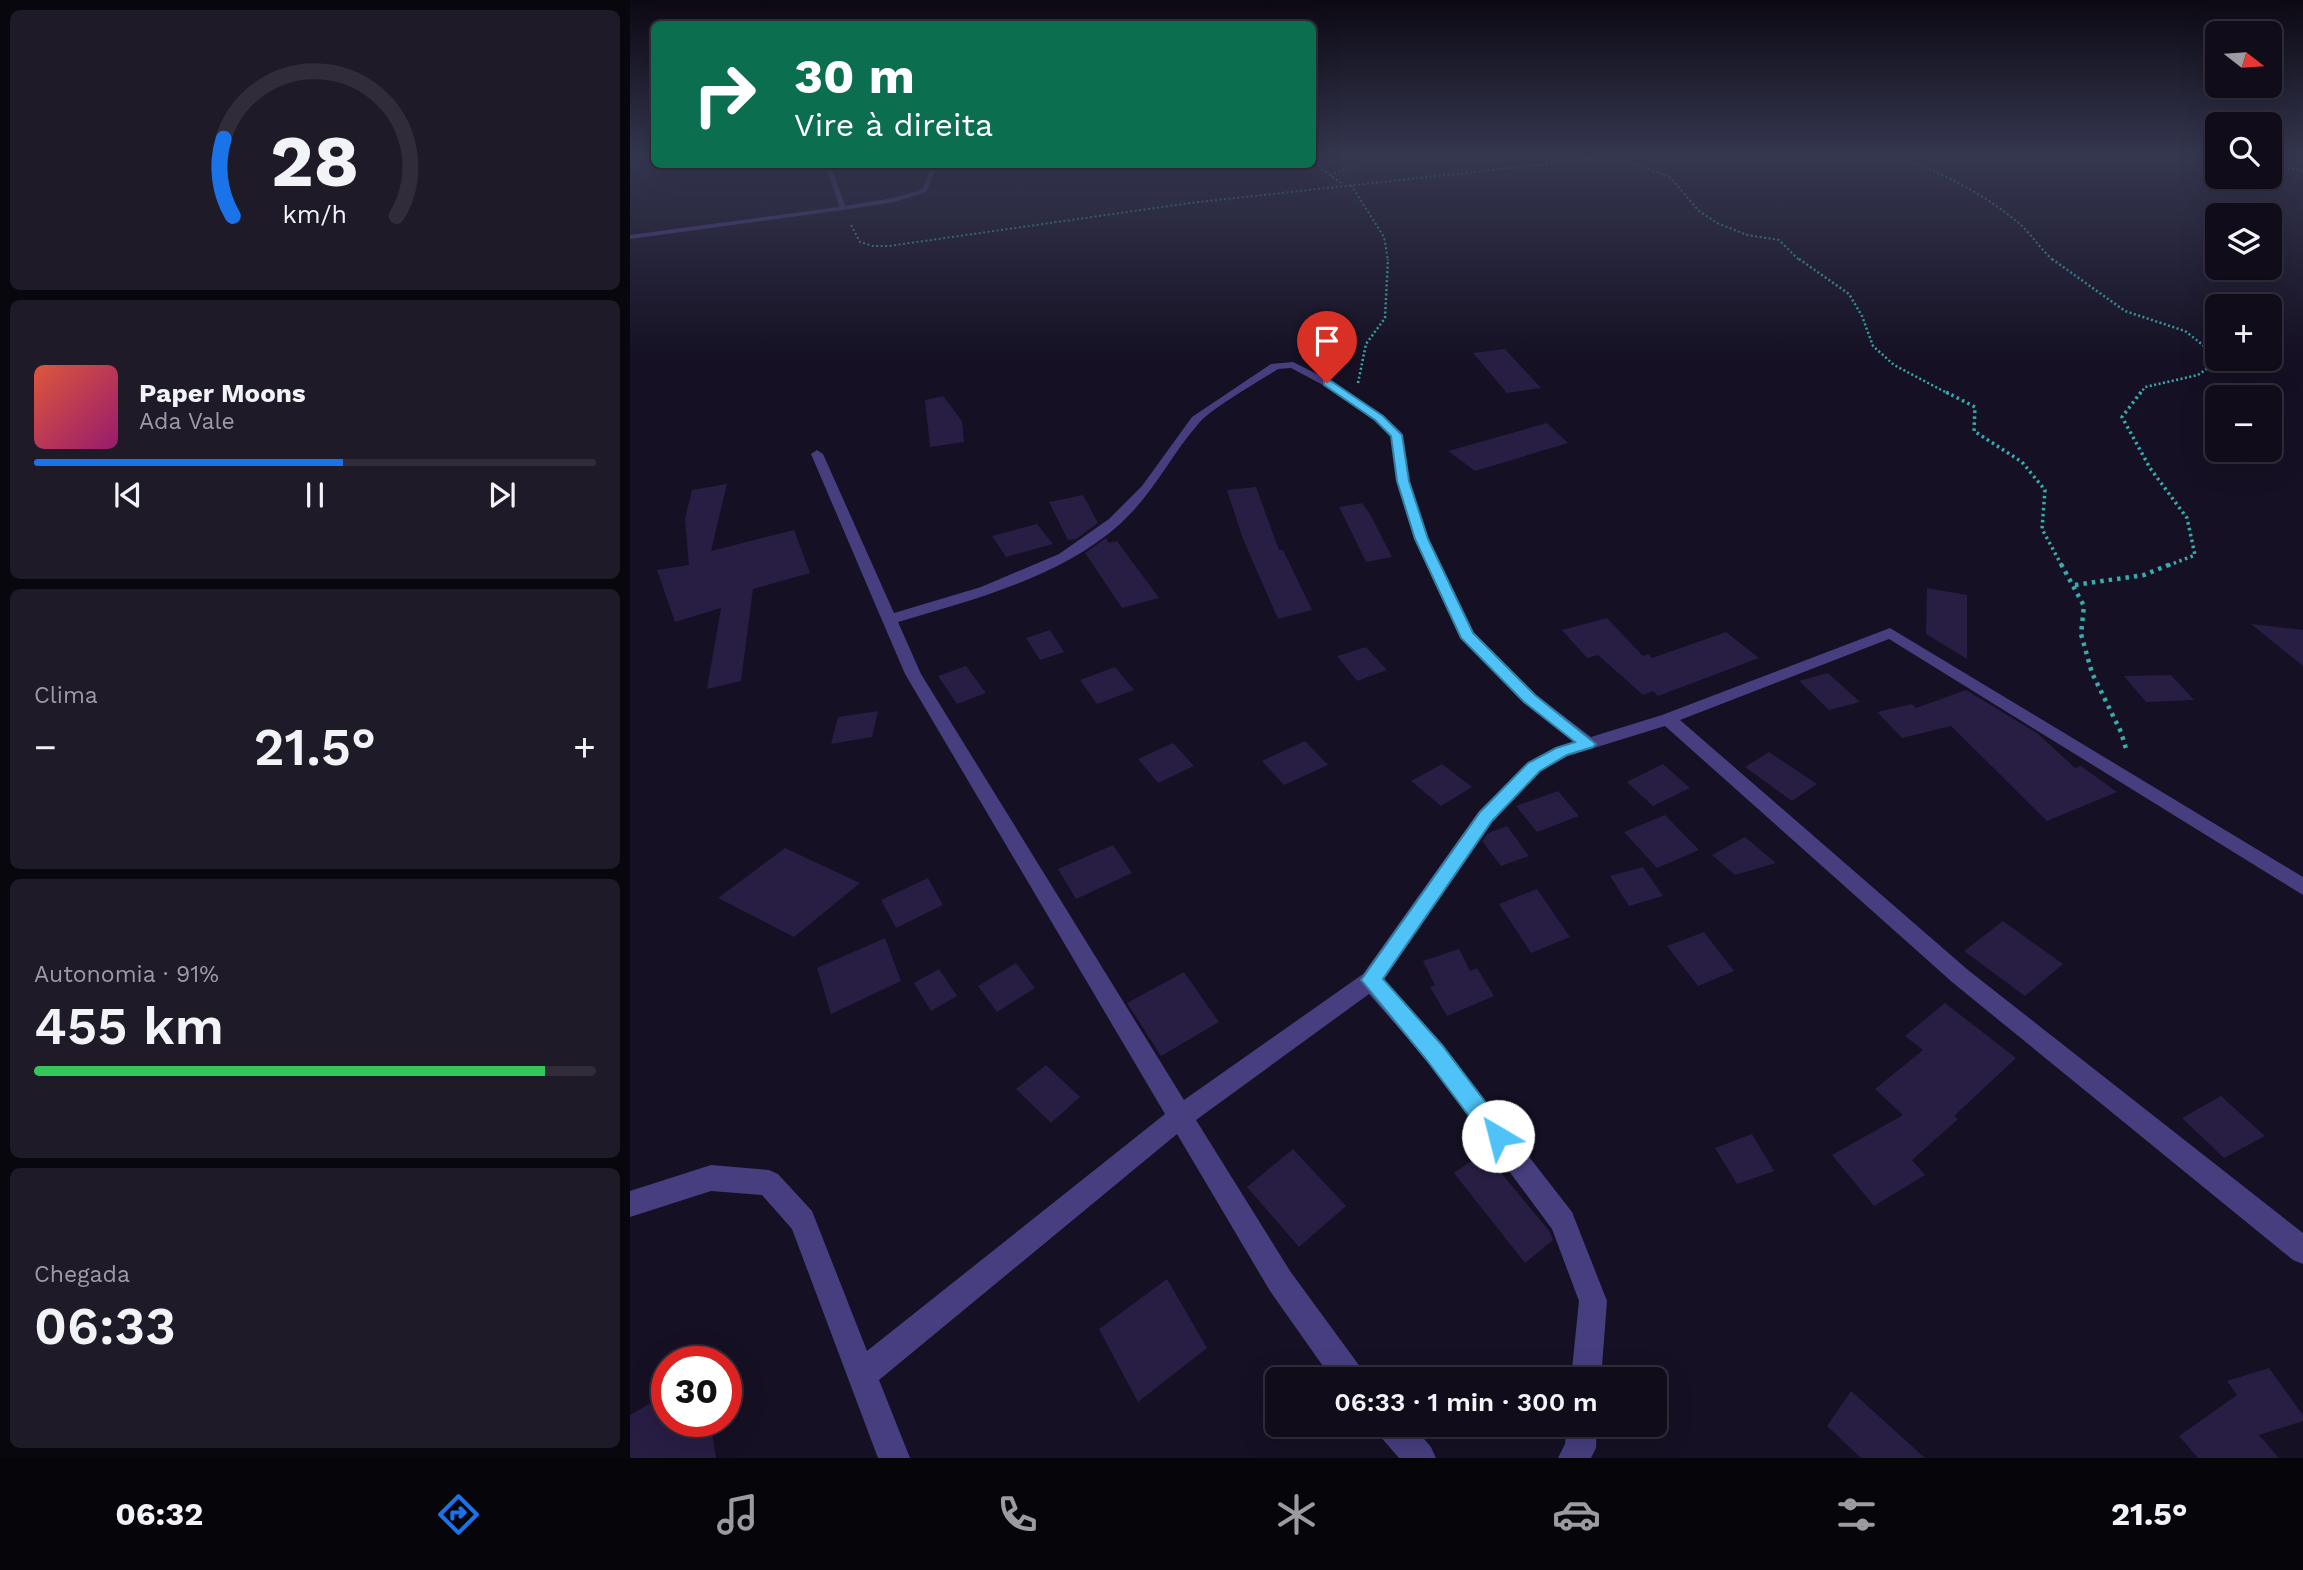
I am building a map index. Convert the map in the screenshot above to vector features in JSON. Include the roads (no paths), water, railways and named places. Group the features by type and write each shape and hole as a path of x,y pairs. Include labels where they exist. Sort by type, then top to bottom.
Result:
{"street":[{"path":"630,237 718,225"},
{"path":"889,620 986,590 1064,557 1114,522 1147,489 1196,419 1275,366 1293,365 1379,418 1397,435 1403,481 1422,539 1466,635 1529,698 1588,744"},
{"path":"817,454 913,674 1280,1281 1341,1367"},
{"path":"862,1374 1180,1117 1371,980 1486,816 1534,767 1562,752 1668,719 1890,633 2303,887"},
{"path":"1668,719 1960,976 2303,1250"},
{"path":"1371,980 1434,1052 1562,1221 1592,1301 1587,1367"},
{"path":"630,1204 711,1178 769,1183 802,1220 894,1458"},
{"path":"1401,1437 1420,1458"},
{"path":"1574,1458 1580,1448 1581,1437"}]}
